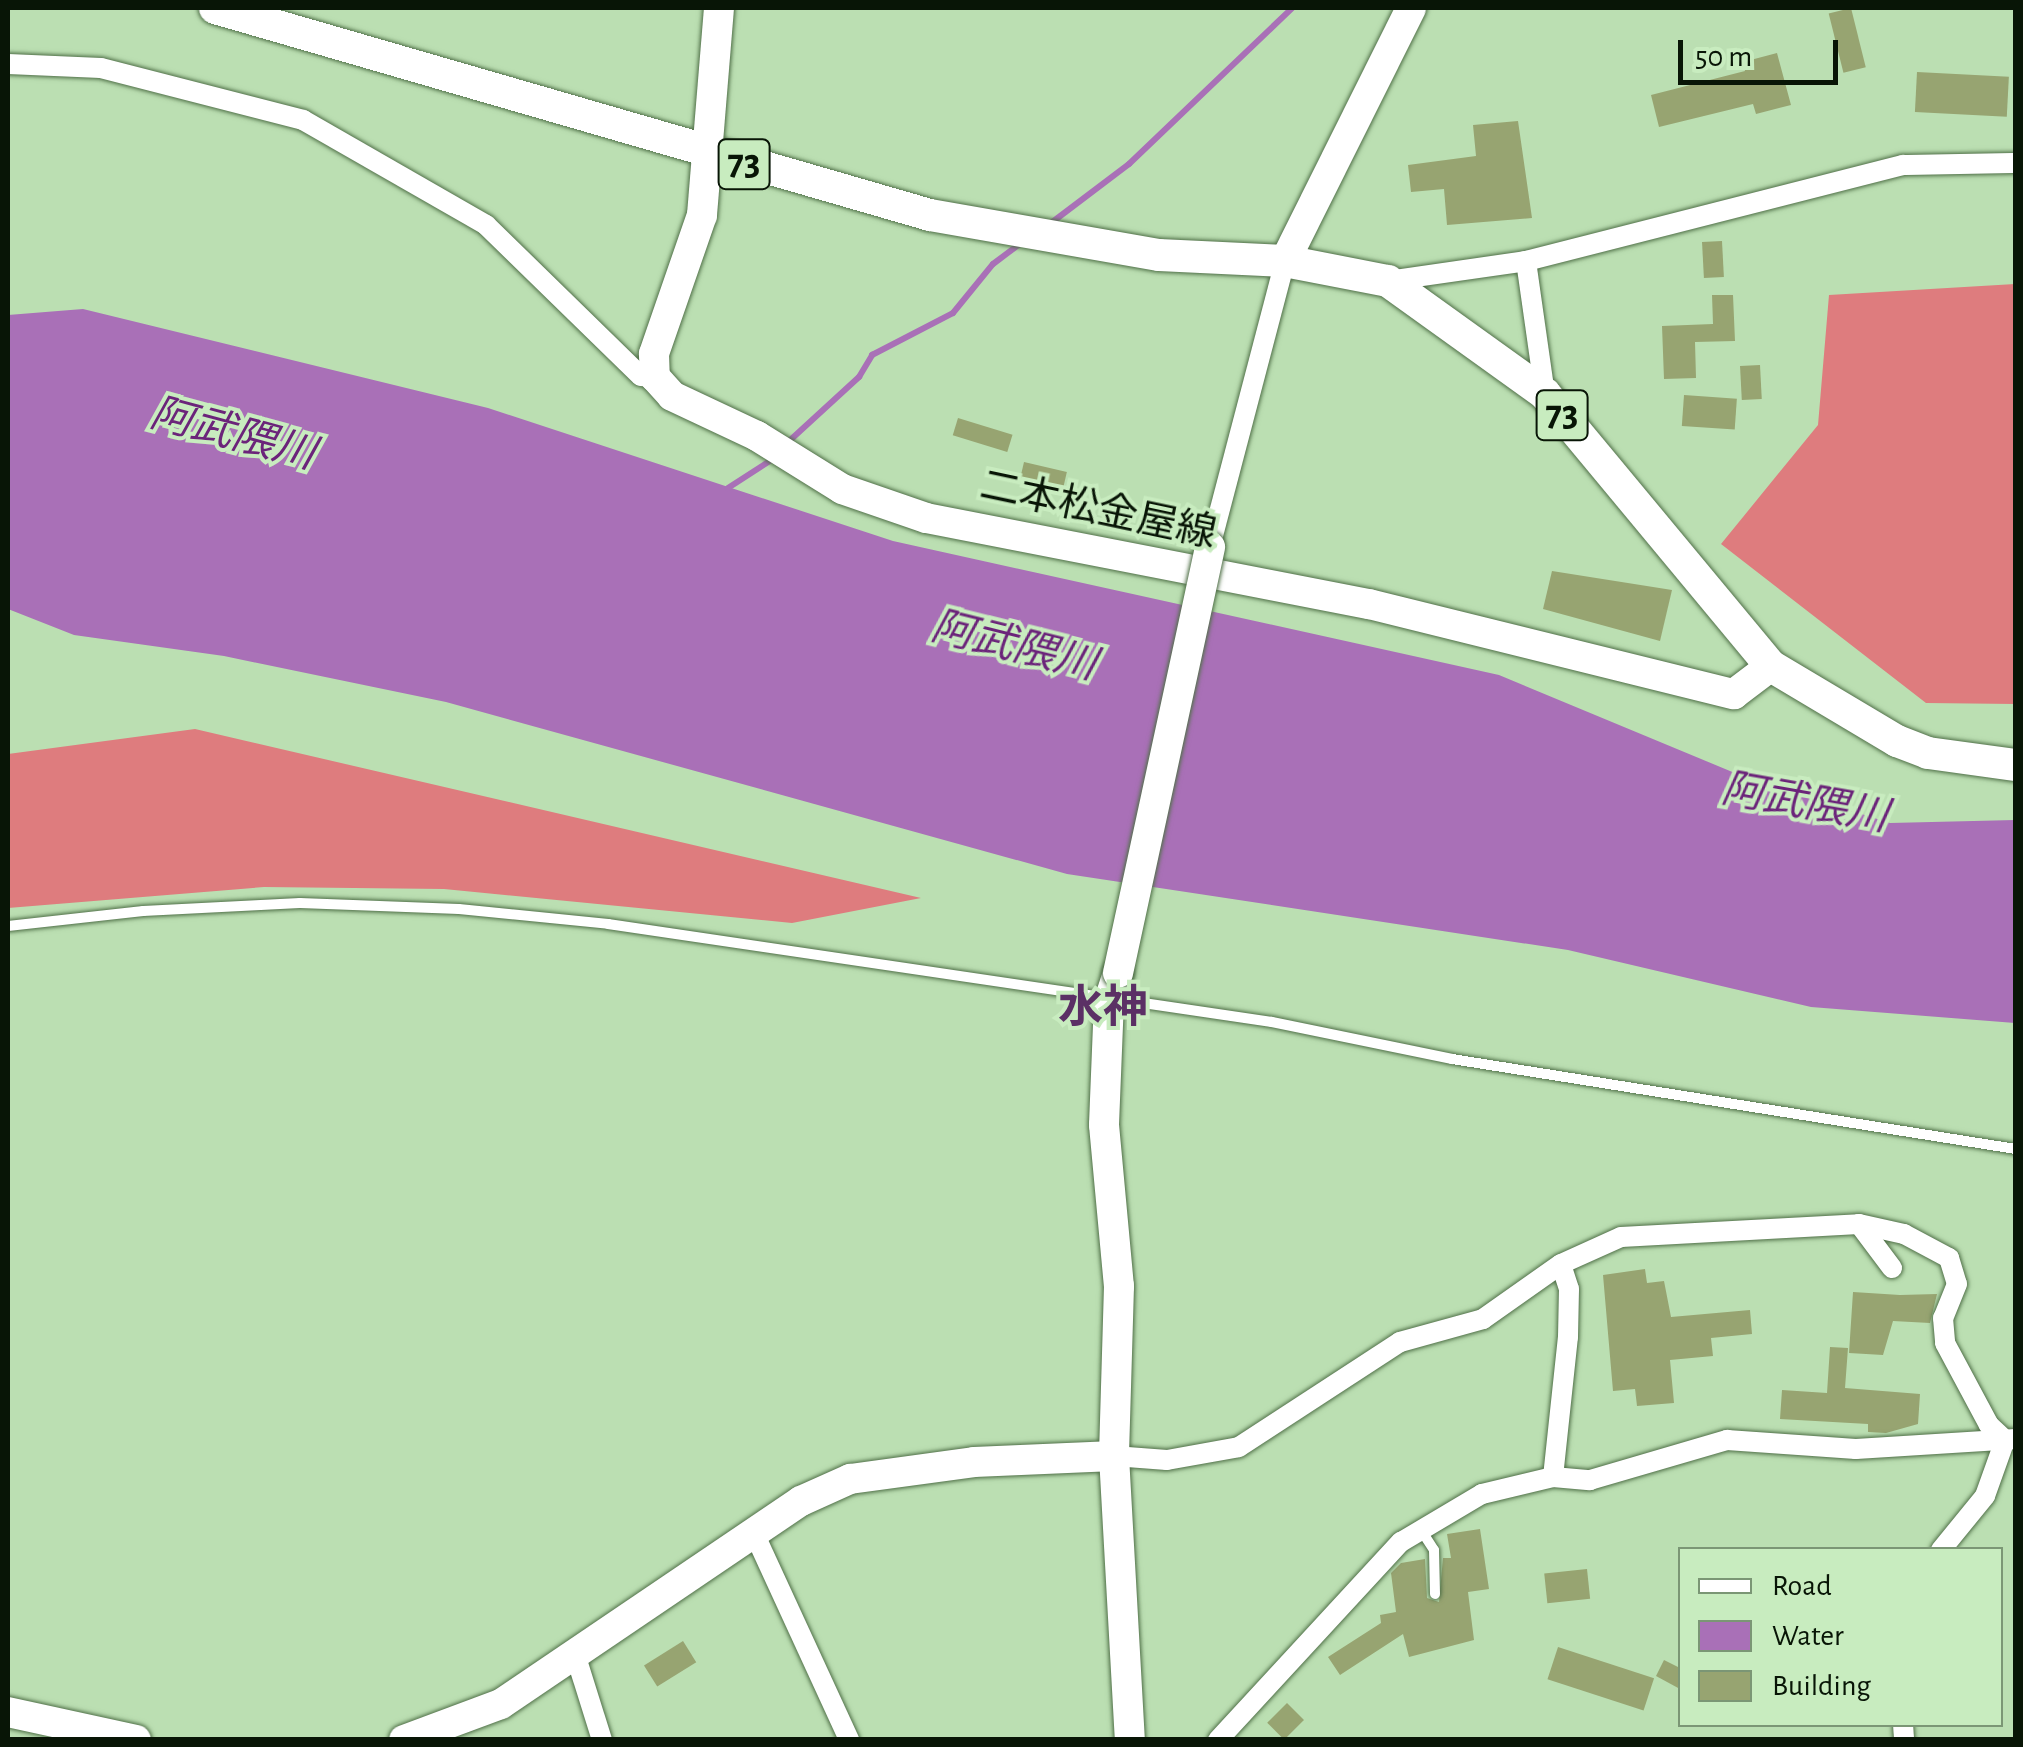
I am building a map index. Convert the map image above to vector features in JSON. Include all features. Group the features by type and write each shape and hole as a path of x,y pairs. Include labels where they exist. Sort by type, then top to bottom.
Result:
{"main road":[{"name":"73","path":"215,8 708,155 930,215 1159,255 1285,261 1388,281 1545,394 1771,666 1897,741 1928,753 2016,765"}],"street":[{"path":"708,155 719,8"},
{"path":"1130,1740 1114,1456 1119,1286 1104,1125 1114,986 1210,547 1285,261 1411,8"},
{"path":"8,64 101,68 304,120 486,224 641,376 655,378"},
{"name":"73","path":"655,378 658,334 702,215 708,155"},
{"path":"1388,281 1526,262 1903,166 2016,164"},
{"path":"1526,262 1545,394"},
{"name":"二本松金屋線","path":"655,378 672,396 757,436 842,489 926,518 1369,604 1734,694 1771,666"},
{"path":"1858,1224 1892,1268"},
{"path":"404,1740 501,1704 576,1657 801,1501 850,1479 974,1462 1114,1456 1167,1460 1238,1448 1400,1342 1482,1319 1598,1243 1665,1230 1858,1224 1904,1234 1949,1258 1957,1284 1943,1318 1945,1343 1989,1424 2010,1440"},
{"path":"1553,1476 1568,1337 1570,1289 1562,1264"},
{"path":"1218,1740 1368,1574 1420,1529 1482,1494 1553,1476 1590,1480 1727,1440 1856,1449 2010,1440"},
{"path":"1944,1547 1985,1496 2010,1440"},
{"path":"754,1533 849,1740"},
{"path":"576,1657 602,1740"},
{"path":"8,1712 59,1731 136,1740"}],"lane":[{"path":"8,926 280,904 459,908 608,924 1114,986 2016,1149"},
{"path":"1420,1529 1434,1550 1435,1594"}],"shaded area":[{"path":"2015,284 2015,704 1926,703 1721,544 1818,425 1829,295"},
{"path":"195,729 921,898 792,923 444,889 264,887 8,908 8,754"}],"water":[{"name":"阿武隈川","path":"83,309 488,408 893,541 1499,675 1742,776 1890,823 2015,820 2015,1023 1811,1007 1568,950 1067,874 446,702 224,656 74,635 8,609 8,315"}],"building":[{"path":"1851,8 1866,67 1843,73 1829,14"},
{"path":"1777,53 1791,105 1756,114 1753,104 1659,127 1651,95 1745,71 1743,62"},
{"path":"1917,72 2009,77 2007,117 1915,112"},
{"path":"1518,121 1532,218 1447,225 1444,189 1411,192 1408,165 1476,156 1473,125"},
{"path":"1722,241 1724,277 1704,278 1702,242"},
{"path":"1712,295 1733,295 1735,341 1695,342 1696,378 1664,379 1662,326 1713,324"},
{"path":"1760,365 1762,399 1742,400 1740,366"},
{"path":"1684,395 1737,399 1735,430 1682,426"},
{"path":"958,418 1013,435 1007,452 953,435"},
{"path":"1024,462 1067,472 1063,487 1020,478"},
{"path":"1552,571 1672,590 1660,641 1543,609"},
{"path":"1645,1269 1647,1283 1664,1281 1671,1317 1750,1310 1752,1334 1711,1338 1713,1356 1670,1360 1674,1403 1637,1406 1635,1389 1613,1391 1603,1275"},
{"path":"1853,1292 1937,1294 1930,1323 1893,1321 1883,1355 1849,1353"},
{"path":"1830,1347 1848,1348 1845,1388 1920,1394 1918,1424 1886,1433 1868,1432 1868,1424 1780,1419 1782,1390 1827,1393"},
{"path":"1480,1529 1489,1589 1468,1592 1474,1640 1409,1657 1403,1634 1340,1675 1328,1657 1381,1623 1380,1615 1396,1612 1391,1573 1401,1563 1425,1559 1427,1598 1439,1602 1443,1558 1451,1558 1447,1534"},
{"path":"1587,1569 1590,1599 1547,1603 1544,1573"},
{"path":"683,1641 696,1662 657,1687 644,1665"},
{"path":"1558,1647 1654,1678 1644,1711 1547,1679"},
{"path":"1664,1660 1678,1667 1678,1688 1656,1676"},
{"path":"1287,1703 1304,1720 1284,1740 1267,1723"}],"waterway":[{"path":"1051,223 1129,164 1292,8"},
{"path":"787,443 859,377 872,355 953,313 993,264 1020,244"},
{"path":"728,488 776,457"}],"district":[{"name":"水神","path":"1103,1009"}]}
